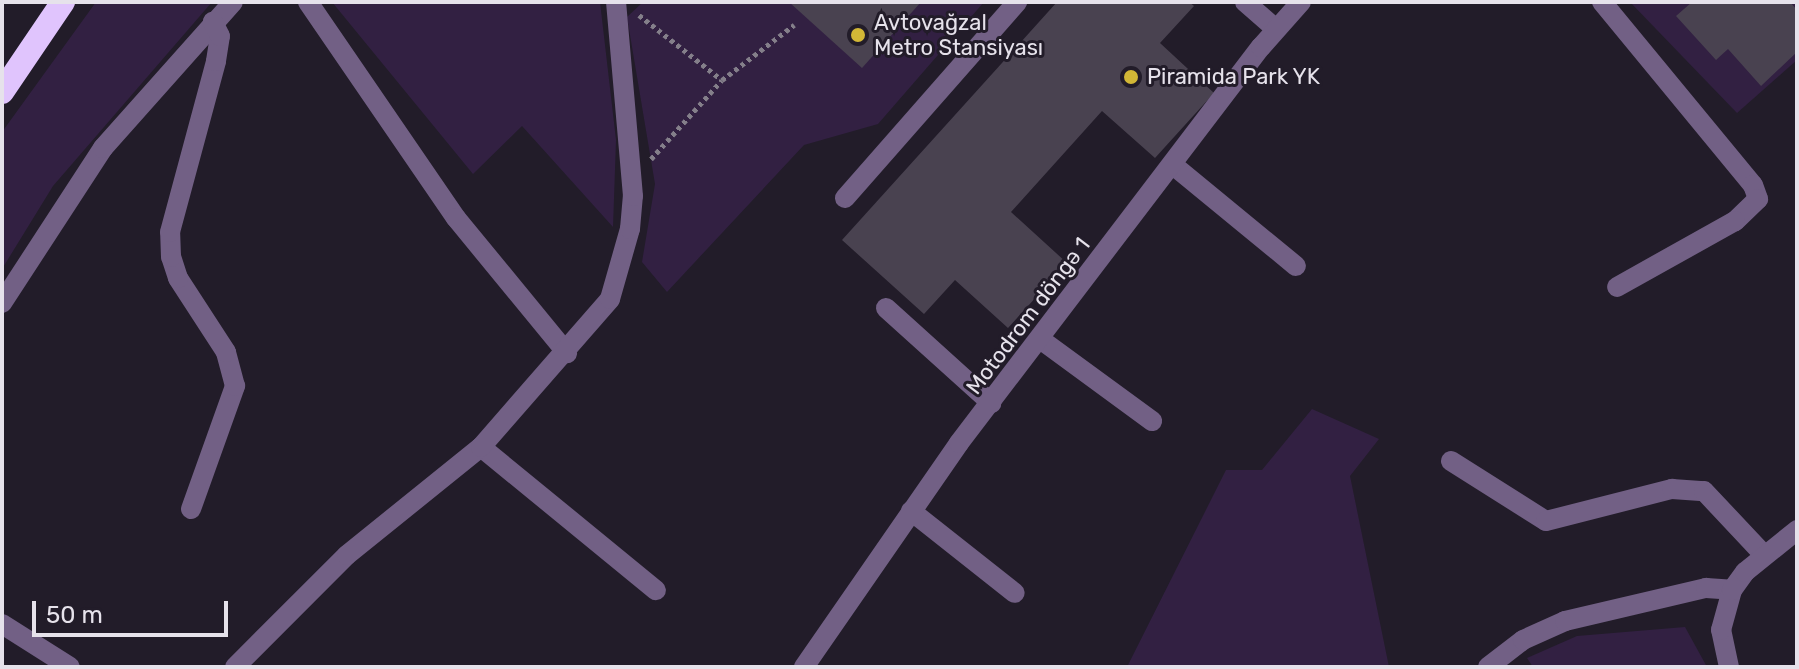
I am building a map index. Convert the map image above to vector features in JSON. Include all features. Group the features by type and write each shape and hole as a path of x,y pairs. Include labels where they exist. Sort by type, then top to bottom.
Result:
{"highway":[{"path":"2,92 63,2"}],"street":[{"path":"2,303 103,148 233,2"},
{"path":"308,2 456,218 567,353"},
{"path":"235,667 347,555 481,447 594,322 619,277 630,229 632,165 616,2"},
{"path":"845,198 1017,2"},
{"path":"1245,2 1276,29"},
{"name":"Motodrom döngə 1","path":"804,667 911,511 991,403 1276,29 1301,2"},
{"path":"1602,2 1753,185 1758,199 1735,221 1617,287"},
{"path":"191,509 235,386 230,360 178,278 171,257 170,232 216,61 220,36 213,22"},
{"path":"1173,165 1296,266"},
{"path":"886,308 991,403"},
{"path":"1040,339 1152,421"},
{"path":"481,447 656,590"},
{"path":"1451,461 1546,521 1672,489 1704,491 1764,555"},
{"path":"911,511 1015,593"},
{"path":"1729,667 1721,630 1732,590 1764,555 1797,530"},
{"path":"1488,667 1523,640 1565,621 1706,588 1732,590"},
{"path":"2,624 70,667"}],"path":[{"path":"635,12 722,80"},
{"path":"632,165 655,157 722,80 794,25"}],"shaded area":[{"path":"96,2 212,2 53,186 2,269 2,132"},
{"path":"332,2 600,2 616,140 613,227 522,126 473,174"},
{"path":"643,2 984,2 878,124 804,145 667,292 642,262 655,184 627,17"},
{"path":"1630,2 1797,2 1797,60 1737,113"},
{"path":"1312,409 1379,439 1350,476 1389,667 1127,667 1226,470 1262,470"},
{"path":"1685,627 1707,667 1533,667 1527,658 1577,636"}],"building":[{"name":"Avtovağzal Metro Stansiyası","path":"789,2 921,2 862,68"},
{"path":"1057,2 1189,2 1194,6 1160,43 1214,93 1155,158 1102,111 1011,212 1067,263 1008,328 955,280 924,314 842,240"},
{"path":"1692,2 1790,2 1797,10 1797,52 1761,86 1728,49 1716,60 1676,16"}],"place":[{"name":"Avtovağzal Metro Stansiyası","path":"858,35"},
{"name":"Piramida Park YK","path":"1131,77"}]}
